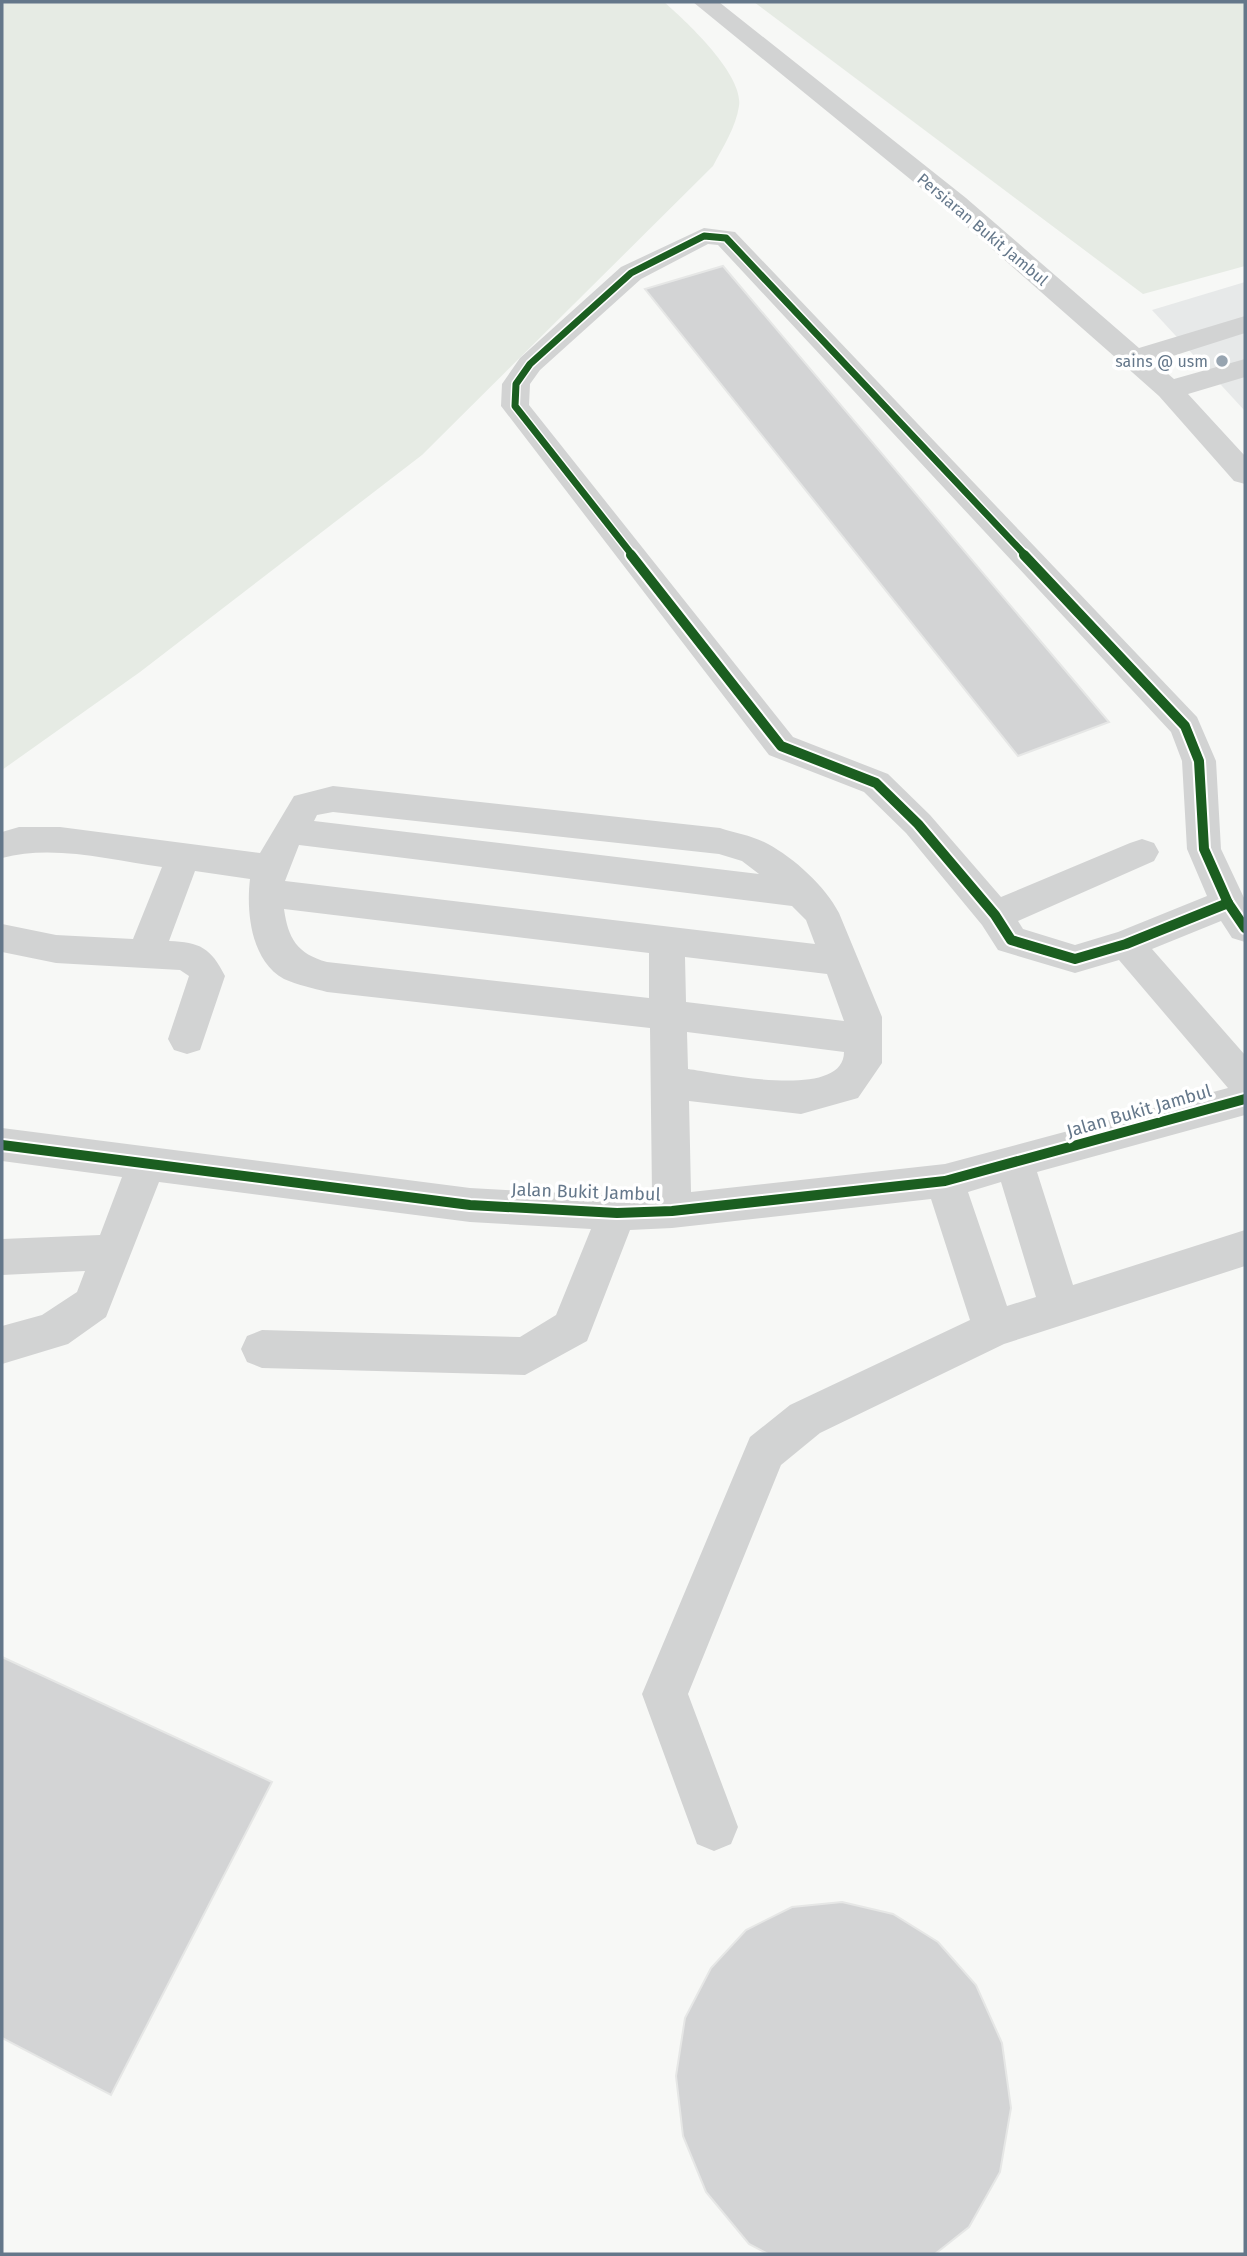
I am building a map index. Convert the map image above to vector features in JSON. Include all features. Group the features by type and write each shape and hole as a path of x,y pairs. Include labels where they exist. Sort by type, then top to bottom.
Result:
{"street":[{"name":"Persiaran Bukit Jambul","path":"705,2 957,204 1169,390 1245,474"},
{"path":"705,236 726,238 1185,726 1199,761 1204,849 1237,915 1075,959 1010,940 995,915 918,824 876,783 782,746 515,406 516,384 530,364 631,274 705,236"},
{"path":"1134,359 1245,324"},
{"path":"1169,390 1245,368"},
{"path":"670,1083 801,1098 845,1087 863,1063 864,1039 863,1017 821,913 784,874 754,852 720,841 333,799 306,805 291,831 269,881 266,925 276,946 294,967 327,977 864,1039"},
{"path":"2,845 19,840 60,840 184,856 269,881 667,939 840,961"},
{"path":"995,915 1142,852"},
{"path":"146,952 184,856"},
{"path":"2,938 56,949 187,956 201,965 207,976 187,1039"},
{"path":"667,939 672,1212"},
{"path":"1126,944 1245,1081"},
{"name":"Jalan Bukit Jambul","path":"2,1145 470,1205 617,1213 672,1212 945,1181 1245,1099"},
{"path":"2,1345 53,1331 92,1304 147,1162"},
{"path":"1015,1164 1060,1307"},
{"path":"945,1181 994,1329"},
{"path":"262,1349 525,1356 572,1328 617,1213"},
{"path":"713,1826 665,1694 765,1451 805,1419 994,1329 1245,1248"},
{"path":"2,1257 113,1252"}],"shaded area":[{"path":"2,2 664,2 699,35 723,64 738,93 739,106 732,129 713,166 422,455 140,672 2,770"},
{"path":"754,2 1245,2 1245,266 1143,294"},
{"name":"sains @ usm","path":"1245,282 1245,411 1152,310"}],"building":[{"path":"723,266 1109,722 1018,756 645,289"},
{"path":"2,1657 272,1782 111,2095 2,2038"},
{"path":"842,1902 893,1914 938,1942 976,1985 1002,2043 1011,2108 1000,2172 969,2227 935,2254 768,2254 749,2244 706,2192 683,2136 676,2076 685,2018 711,1968 746,1930 792,1907"}],"cycle path":[{"path":"1228,903 1126,944 1075,959 1011,940 995,915 918,824 876,783 781,746 515,406 516,384 530,364 631,273 704,236 726,238 1185,726 1199,761 1204,849 1228,903 1245,928"},
{"path":"2,1145 470,1205 617,1213 672,1211 945,1181 1245,1099"}],"place":[{"name":"sains @ usm","path":"1222,361"}]}
